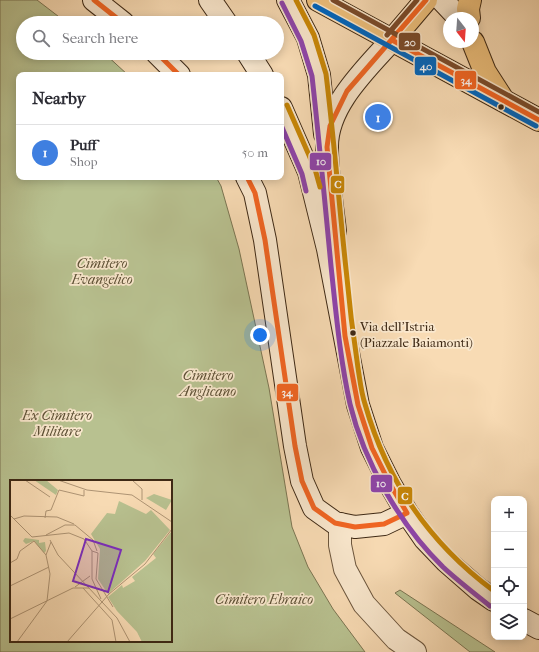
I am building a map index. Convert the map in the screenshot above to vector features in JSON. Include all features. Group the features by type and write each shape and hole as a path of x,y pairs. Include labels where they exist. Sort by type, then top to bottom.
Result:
{"main road":[{"path":"94,0 114,16"},
{"path":"210,0 221,16"},
{"path":"288,0 308,38 319,75 345,336"},
{"path":"318,0 539,120"},
{"path":"327,147 330,126 347,91 426,0"},
{"path":"442,0 454,12"},
{"path":"468,12 470,0"},
{"path":"475,48 485,72 503,101"},
{"path":"164,60 176,72"},
{"path":"252,60 260,72"},
{"path":"284,115 309,172 328,250 358,405 372,448 390,484 407,513 425,538 446,561 478,589 491,598"},
{"path":"248,180 255,193 265,240 295,446 302,481 314,508 334,522 355,527 384,524 407,513"},
{"path":"340,524 340,544 345,569 364,604 396,639 415,652"},
{"path":"527,622 539,628"}],"green space":[{"path":"0,0 37,0 58,16 16,16 16,60 112,60 125,72 16,72 16,180 218,180 221,186 239,249 269,388 292,527 308,567 333,609 365,652 0,652"},
{"path":"400,590 495,652 470,652 395,593"}],"transit line":[{"name":"34","path":"94,0 114,16"},
{"name":"C","path":"296,0 314,35 326,74 354,343 362,395 374,432 398,485 413,509 430,531 450,552 491,589"},
{"name":"20","path":"333,0 539,112"},
{"name":"20","path":"387,35 417,0"},
{"name":"34","path":"407,513 390,484 372,448 358,405 345,336 327,147 330,126 347,91 426,0"},
{"name":"10","path":"282,3 301,41 312,76 339,335 350,404 356,426 374,470 398,512 412,532 443,567 490,606"},
{"name":"40","path":"315,6 536,126"},
{"name":"34","path":"392,40 539,120"},
{"name":"34","path":"164,60 176,72"},
{"name":"C","path":"287,105 315,169 320,187"},
{"name":"10","path":"284,132 302,174 306,191"},
{"name":"34","path":"248,180 255,193 265,240 295,446 302,481 314,508 335,523 355,527 384,524 407,513"}],"place":[{"name":"Puff","path":"378,117"},
{"name":"Via dell'Istria (Piazzale Baiamonti)","path":"353,333"}],"park label":[{"name":"Cimitero Evangelico","path":"102,272"},
{"name":"Cimitero Anglicano","path":"208,384"},
{"name":"Ex Cimitero Militare","path":"57,424"},
{"name":"Cimitero Ebraico","path":"264,599"}]}
